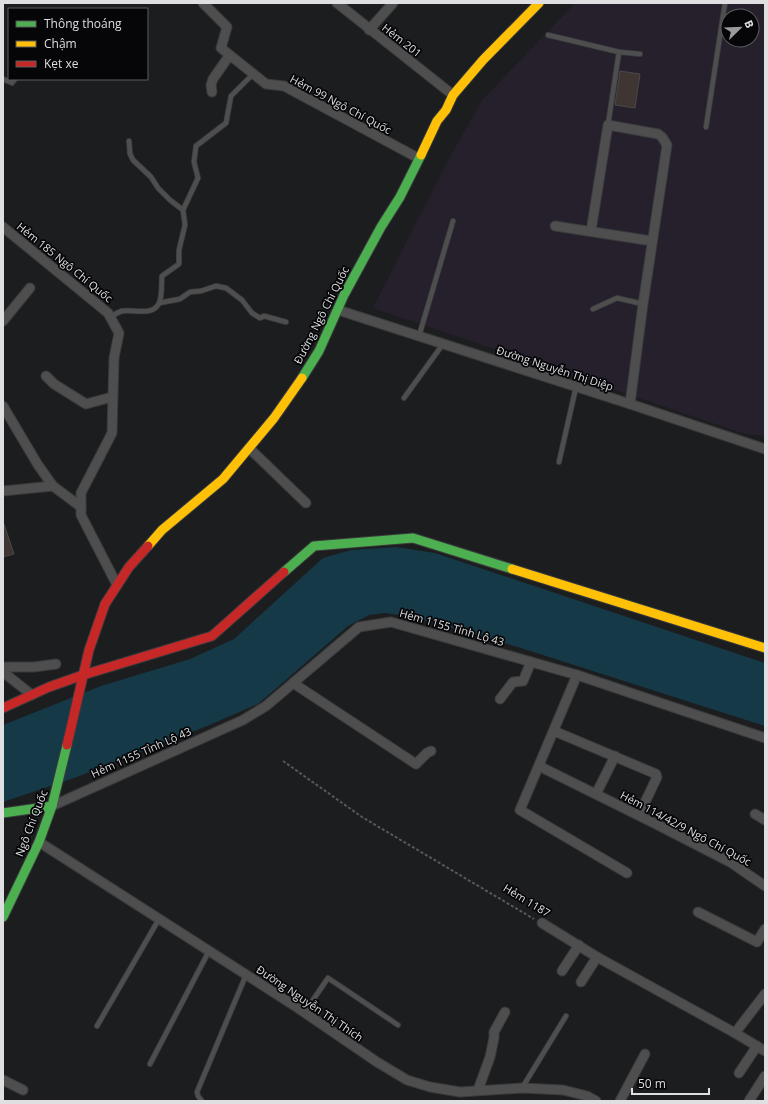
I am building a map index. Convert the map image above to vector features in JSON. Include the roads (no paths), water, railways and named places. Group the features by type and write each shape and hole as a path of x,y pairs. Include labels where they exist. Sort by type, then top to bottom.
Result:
{"main road":[{"name":"Đường Ngô Chí Quốc","path":"80,688 89,650 105,604 117,585 129,568 162,530 223,479 274,418 298,384 319,350 344,295 381,227 400,197 437,121 446,110 453,95 483,60 539,3"},
{"path":"3,708 49,687 83,675 212,636 314,546 413,538 765,648"},
{"name":"Ngô Chí Quốc","path":"3,917 39,842 52,806 60,781 80,688"},
{"path":"3,813 52,806"}],"street":[{"path":"203,3 227,27 221,48 229,56 213,79 211,85 212,92"},
{"name":"Hẻm 201","path":"337,3 369,30 453,95"},
{"path":"369,30 393,3"},
{"name":"Hẻm 99 Ngô Chí Quốc","path":"229,56 266,84 284,86 418,158"},
{"path":"591,231 608,125 658,134 667,145 652,241 630,404"},
{"path":"554,226 652,241"},
{"name":"Hẻm 185 Ngô Chí Quốc","path":"4,230 108,313 119,333 114,358 112,433 81,493 81,515 117,585"},
{"path":"3,322 30,288"},
{"name":"Đường Nguyễn Thị Diệp","path":"338,310 630,404 765,450"},
{"path":"46,376 54,384 86,404 112,397"},
{"path":"3,406 38,465 53,486 81,507"},
{"path":"249,448 306,503"},
{"path":"3,491 53,486"},
{"name":"Hẻm 1155 Tỉnh Lộ 43","path":"52,806 243,720 266,706 359,627 391,622 577,675 765,738"},
{"path":"500,699 513,682 523,681 531,662"},
{"path":"3,667 34,667 56,664"},
{"path":"3,672 32,695"},
{"path":"577,675 520,810 627,873"},
{"path":"293,683 416,764 431,751"},
{"path":"554,730 656,774 657,777 639,815"},
{"path":"596,794 615,756"},
{"name":"Hẻm 114/42/9 Ngô Chí Quốc","path":"539,766 730,862 765,886"},
{"path":"755,814 765,820"},
{"name":"Đường Nguyễn Thị Thích","path":"39,842 407,1080 430,1088 460,1092 522,1088 563,1090 587,1096 596,1101"},
{"path":"698,912 761,945 765,928"},
{"name":"Hẻm 1187","path":"542,923 598,957 761,1048"},
{"path":"562,971 579,945"},
{"path":"581,982 598,957"},
{"path":"735,1033 765,994"},
{"path":"478,1090 490,1057 494,1032 505,1012"},
{"path":"739,1073 761,1048"},
{"path":"620,1101 645,1054"},
{"path":"749,1101 765,1076"},
{"path":"3,1080 22,1090"}],"lane":[{"path":"706,127 725,3"},
{"path":"548,35 619,52 640,54"},
{"path":"608,125 619,52"},
{"path":"110,317 120,311 132,310 150,312 158,306 162,276 179,264 179,250 185,225 183,210 198,178 194,162 196,146 226,123 231,96 253,74"},
{"path":"3,80 12,83 14,80"},
{"path":"129,141 130,154 133,160 151,177 158,188 170,200 183,210"},
{"path":"419,336 453,221"},
{"path":"159,303 180,299 190,292 201,291 216,286 226,288 242,300 252,313 260,318 264,316 286,322"},
{"path":"592,309 617,298 643,304"},
{"path":"404,398 443,344"},
{"path":"559,462 576,387"},
{"path":"97,1026 159,919"},
{"path":"150,1064 209,952"},
{"path":"202,1101 197,1092 246,975"},
{"path":"304,1013 328,978 398,1025"},
{"path":"522,1088 566,1016"}],"water":[{"path":"396,547 435,553 765,663 765,726 521,648 413,617 385,613 369,615 348,626 258,704 207,726 77,777 3,802 3,725 101,686 190,659 234,639 323,558 351,550"}]}
